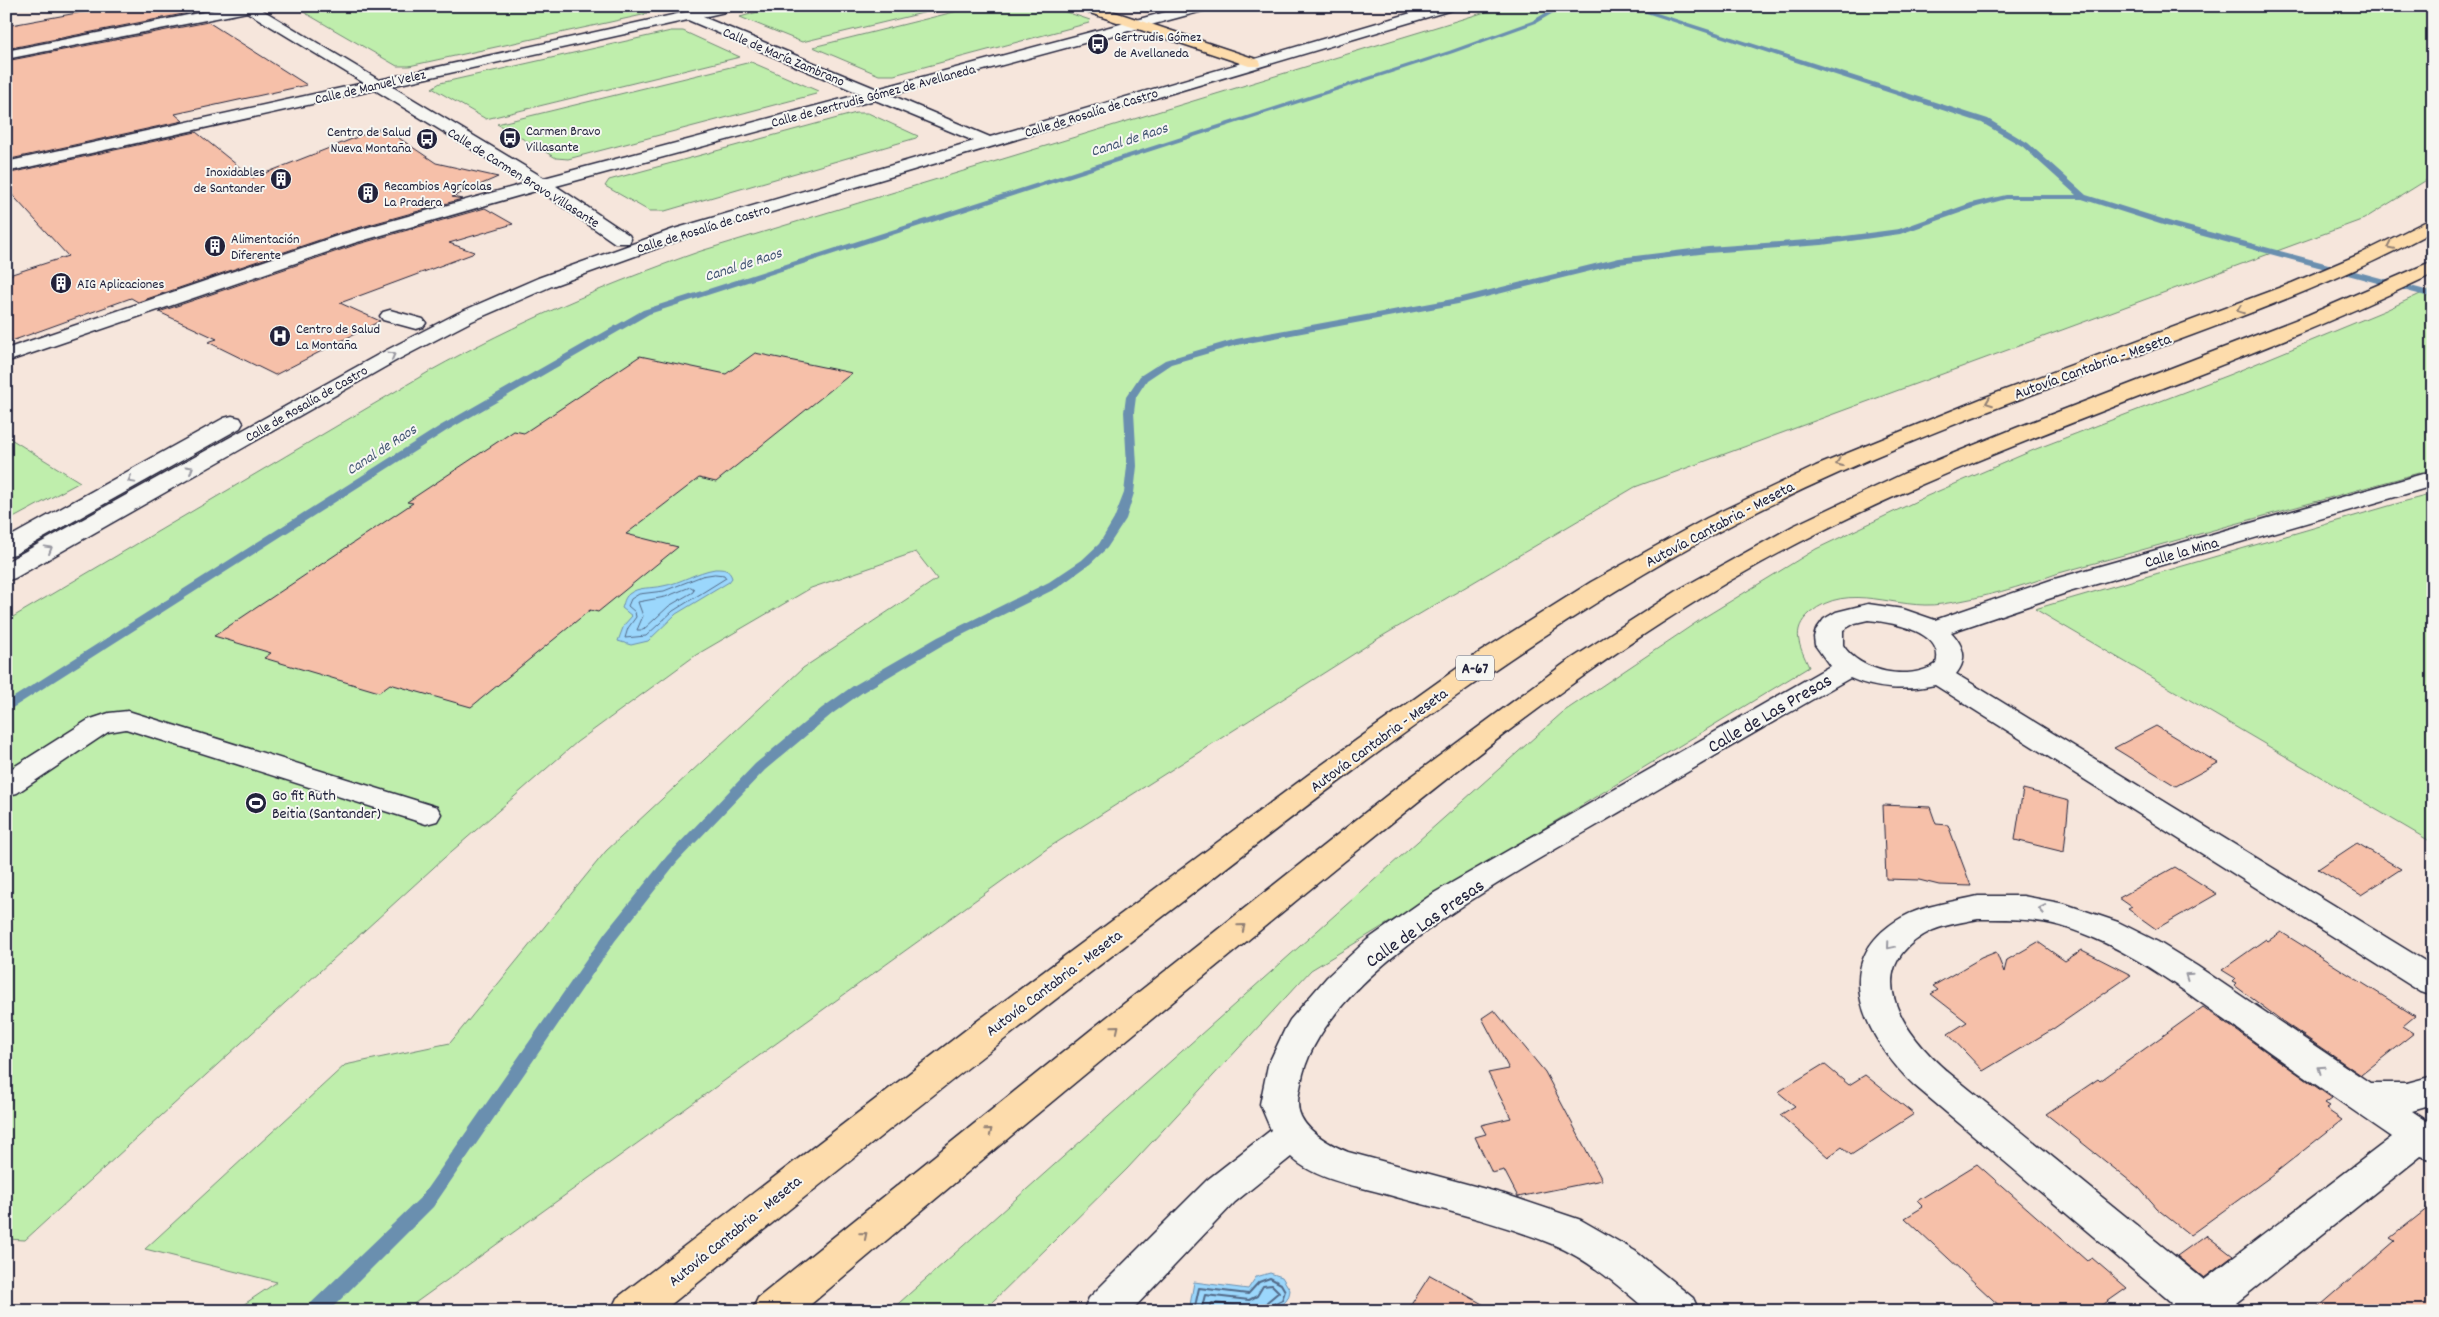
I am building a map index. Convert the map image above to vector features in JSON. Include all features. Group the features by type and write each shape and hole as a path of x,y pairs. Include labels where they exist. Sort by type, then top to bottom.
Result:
{"main road":[{"path":"1083,6 1237,58 1254,58"},
{"path":"1111,6 1254,58"},
{"name":"Autovía Cantabria - Meseta","path":"632,1311 927,1078 1345,762 1476,667 1598,588 1715,523 1827,468 1974,408 2282,294 2360,261 2433,223"},
{"path":"773,1311 1054,1078 1444,766 1573,669 1690,593 1808,528 1930,472 2077,411 2325,315 2433,267"},
{"path":"777,1311 842,1254"}],"street":[{"name":"Calle de Manuel Velez","path":"6,167 733,6"},
{"name":"Calle de Gertrudis Gómez de Avellaneda","path":"6,356 310,251 541,184 1205,6"},
{"name":"Calle de Rosalía de Castro","path":"6,549 338,364 416,323 504,283 622,239 981,139 1254,58 1416,6"},
{"name":"Calle de Rosalía de Castro","path":"1254,58 1271,58 1450,6"},
{"path":"6,55 251,7"},
{"name":"Calle de Carmen Bravo Villasante","path":"251,7 541,184 622,239"},
{"name":"Calle de María Zambrano","path":"690,16 981,139"},
{"name":"Calle de Rosalía de Castro","path":"6,574 361,372 491,305 577,270 681,233 1237,58"},
{"path":"310,251 336,263"},
{"path":"390,316 416,323"},
{"name":"Calle la Mina","path":"1931,630 2060,586 2433,478"},
{"path":"1868,612 1907,618 1931,630 1947,644 1951,654 1950,663 1938,674 1915,682 1873,677 1850,666 1840,660 1830,649 1827,638 1829,628 1838,620 1852,614 1868,612"},
{"name":"Calle de Las Presas","path":"1678,1311 1621,1263 1567,1232 1504,1211 1341,1166 1313,1154 1292,1135 1279,1104 1286,1065 1303,1029 1340,986 1379,949 1446,901 1752,721 1850,666"},
{"path":"1938,674 2433,984"},
{"path":"6,786 98,726 109,722 128,720 426,814"},
{"path":"1997,905 2023,906 2074,917 2112,932 2163,959 2426,1140 2201,1308 1911,1062 1896,1043 1884,1020 1876,993 1875,974 1882,956 1892,942 1906,930 1923,921 1973,907 1997,905"},
{"path":"2361,1097 2381,1099 2409,1097 2433,1090"},
{"path":"1104,1311 1220,1191 1292,1135"}],"green space":[{"path":"311,6 629,6 647,14 409,66 397,66 300,10"},
{"path":"779,6 952,6 802,42 740,17"},
{"path":"978,6 1048,6 1090,20 1089,23 894,75 879,75 813,47"},
{"path":"1505,6 2433,6 2433,176 2364,219 1635,487 1379,638 1048,848 404,1311 234,1311 277,1282 145,1249 345,1065 450,1043 606,851 803,668 937,579 916,552 811,588 696,655 577,742 444,858 25,1240 6,1239 6,621 430,371 563,305 631,277 701,251"},
{"path":"671,31 683,31 740,57 486,119 432,88 440,83"},
{"path":"751,62 818,91 816,94 568,159 556,158 497,124"},
{"path":"856,113 868,113 918,136 665,211 649,211 605,186 609,180"},
{"path":"2433,288 2433,469 1972,599 1925,605 1857,597 1825,603 1810,613 1800,626 1800,646 1809,667 1311,970 1127,1169 983,1311 890,1311 1563,712 1703,618 1816,549 1927,496 2036,449 2231,374 2386,310"},
{"path":"6,436 80,482 6,522"},
{"path":"2433,494 2433,843 2035,609 2406,501"}],"water":[{"path":"715,569 726,570 732,578 729,582 676,614 648,641 631,645 618,641 624,625 632,616 622,608 625,599 633,591 670,585 701,572"},
{"path":"1270,1273 1282,1277 1290,1290 1287,1299 1278,1307 1267,1311 1189,1311 1194,1282 1248,1289 1256,1277"}],"building":[{"path":"115,6 184,6 193,12 6,49 6,26"},
{"path":"208,22 307,85 175,114 183,121 6,160 6,61"},
{"path":"384,128 436,163 498,177 452,197 462,199 340,233 138,302 131,298 6,343 6,276 68,256 6,188 6,174 196,132 253,178"},
{"path":"485,208 513,224 449,243 474,252 472,254 340,303 380,321 275,375 208,342 217,339 159,312 355,245"},
{"path":"755,353 852,373 716,482 699,478 626,534 678,547 598,612 590,610 471,707 390,684 379,692 264,658 271,653 214,636 413,503 407,502 514,431 524,433 640,356 726,374"},
{"path":"2156,726 2218,763 2176,786 2114,748"},
{"path":"2023,789 2069,801 2064,852 2015,840"},
{"path":"1883,805 1930,807 1936,824 1948,825 1971,886 1939,885 1919,880 1886,879"},
{"path":"2357,843 2401,869 2361,895 2318,869"},
{"path":"2175,867 2217,894 2156,929 2128,909 2132,907 2119,898"},
{"path":"2281,932 2415,1016 2403,1026 2414,1033 2361,1075 2285,1023 2234,985 2236,983 2232,981 2235,978 2222,970 2266,939 2268,941"},
{"path":"2038,942 2065,961 2082,950 2131,975 2053,1029 1983,1071 1948,1034 1967,1022 1931,994 1938,990 1933,986 1981,958 1996,952 2004,972 2007,960"},
{"path":"2203,1007 2332,1098 2325,1103 2330,1106 2326,1109 2342,1120 2270,1177 2190,1235 2156,1208 2140,1189 2046,1114 2098,1079 2100,1081"},
{"path":"1494,1010 1545,1072 1602,1180 1518,1197 1504,1170 1492,1173 1475,1137 1486,1134 1481,1125 1511,1118 1488,1073 1509,1069 1482,1018"},
{"path":"1824,1064 1849,1085 1865,1075 1914,1114 1851,1155 1842,1147 1828,1157 1780,1115 1795,1106 1778,1092"},
{"path":"1977,1164 2087,1261 2092,1258 2127,1288 2094,1311 2005,1311 1905,1218 1923,1207 1917,1201"},
{"path":"2433,1204 2433,1311 2314,1311 2395,1241 2390,1238"},
{"path":"2206,1235 2233,1256 2204,1278 2177,1256"},
{"path":"1430,1275 1495,1311 1407,1311"}],"waterway":[{"name":"Canal de Raos","path":"6,708 444,428 646,312 1451,52 1534,22 1562,6"},
{"path":"1628,6 1985,121 2025,144 2083,197"},
{"path":"316,1311 427,1202 610,937 672,859 760,767 827,711 858,689 942,640 1053,585 1086,562 1103,546 1120,519 1129,493 1132,466 1129,412 1131,397 1143,378 1168,362 1236,342 1458,301 1619,261 1708,250 1822,242 1900,231 1974,205 2006,197 2083,197"},
{"path":"2083,197 2169,224 2433,295"}],"place":[{"name":"Gertrudis Gómez de Avellaneda","path":"1098,44"},
{"name":"Carmen Bravo Villasante","path":"510,138"},
{"name":"Centro de Salud Nueva Montaña","path":"427,139"},
{"name":"Inoxidables de Santander","path":"281,179"},
{"name":"Recambios Agrícolas La Pradera","path":"368,193"},
{"name":"Alimentación Diferente","path":"215,246"},
{"name":"AIG Aplicaciones","path":"61,283"},
{"name":"Centro de Salud La Montaña","path":"280,336"},
{"name":"Go fit Ruth Beitia (Santander)","path":"256,803"}]}
